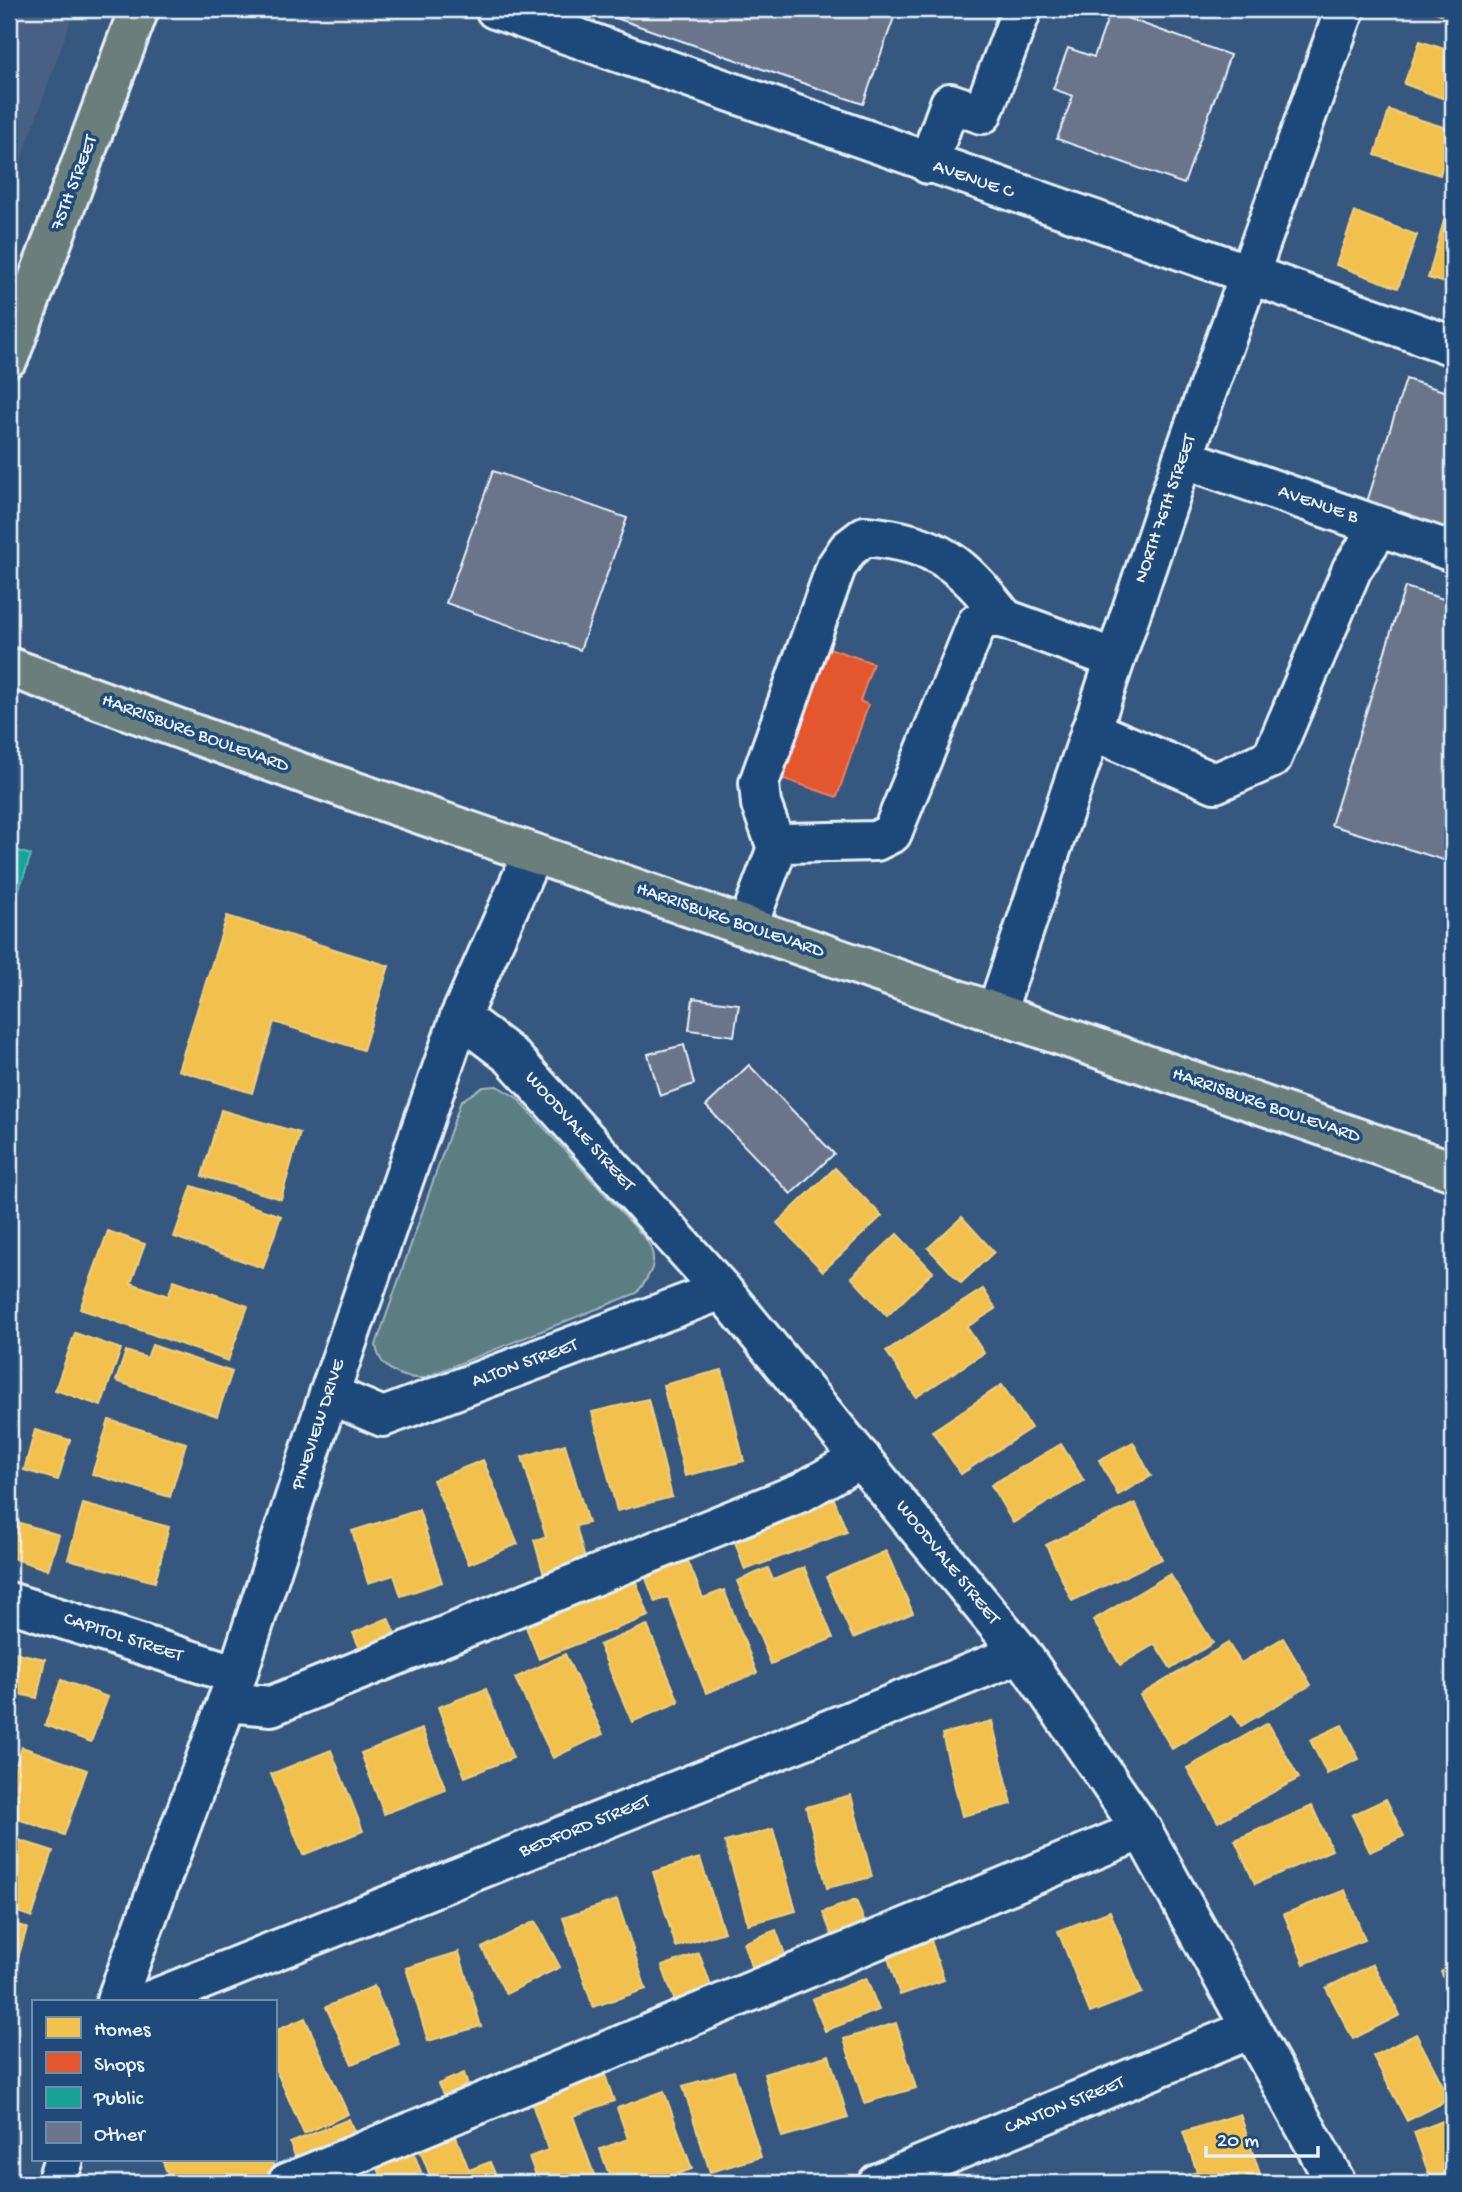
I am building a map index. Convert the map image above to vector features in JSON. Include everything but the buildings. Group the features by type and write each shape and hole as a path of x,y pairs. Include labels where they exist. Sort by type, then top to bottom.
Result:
{"main road":[{"name":"75TH STREET","path":"9,357 139,9"},
{"name":"HARRISBURG BOULEVARD","path":"9,667 533,853 1453,1171"}],"street":[{"name":"AVENUE C","path":"495,9 928,164 1453,346"},
{"path":"928,164 950,103 982,114 1022,9"},
{"name":"NORTH 76TH STREET","path":"996,1013 1183,458 1345,9"},
{"name":"AVENUE B","path":"1183,458 1453,552"},
{"path":"1091,730 1215,783 1272,758 1352,569 1380,527"},
{"path":"777,848 761,804 759,783 836,567 848,549 865,536 892,539 941,554 972,576 1005,619"},
{"path":"747,927 777,848 784,843 876,841 892,833 977,623 988,617 1005,619 1115,659"},
{"name":"PINEVIEW DRIVE","path":"116,2000 232,1689 329,1394 460,1017 533,853"},
{"name":"WOODVALE STREET","path":"460,1017 511,1056 722,1290 1021,1653 1142,1830 1336,2183"},
{"name":"ALTON STREET","path":"329,1394 383,1417 722,1290"},
{"name":"CAPITOL STREET","path":"9,1602 271,1706 802,1492 861,1458"},
{"name":"BEDFORD STREET","path":"152,2000 1021,1653"},
{"path":"287,2183 1142,1830"},
{"name":"CANTON STREET","path":"878,2183 1251,2029"},
{"path":"56,2183 64,2160"}],"shaded area":[{"path":"9,9 75,9 9,195"}],"green space":[{"path":"497,1086 516,1097 645,1238 652,1253 652,1267 637,1293 423,1378 407,1377 386,1366 376,1345 461,1101 483,1087"}]}
